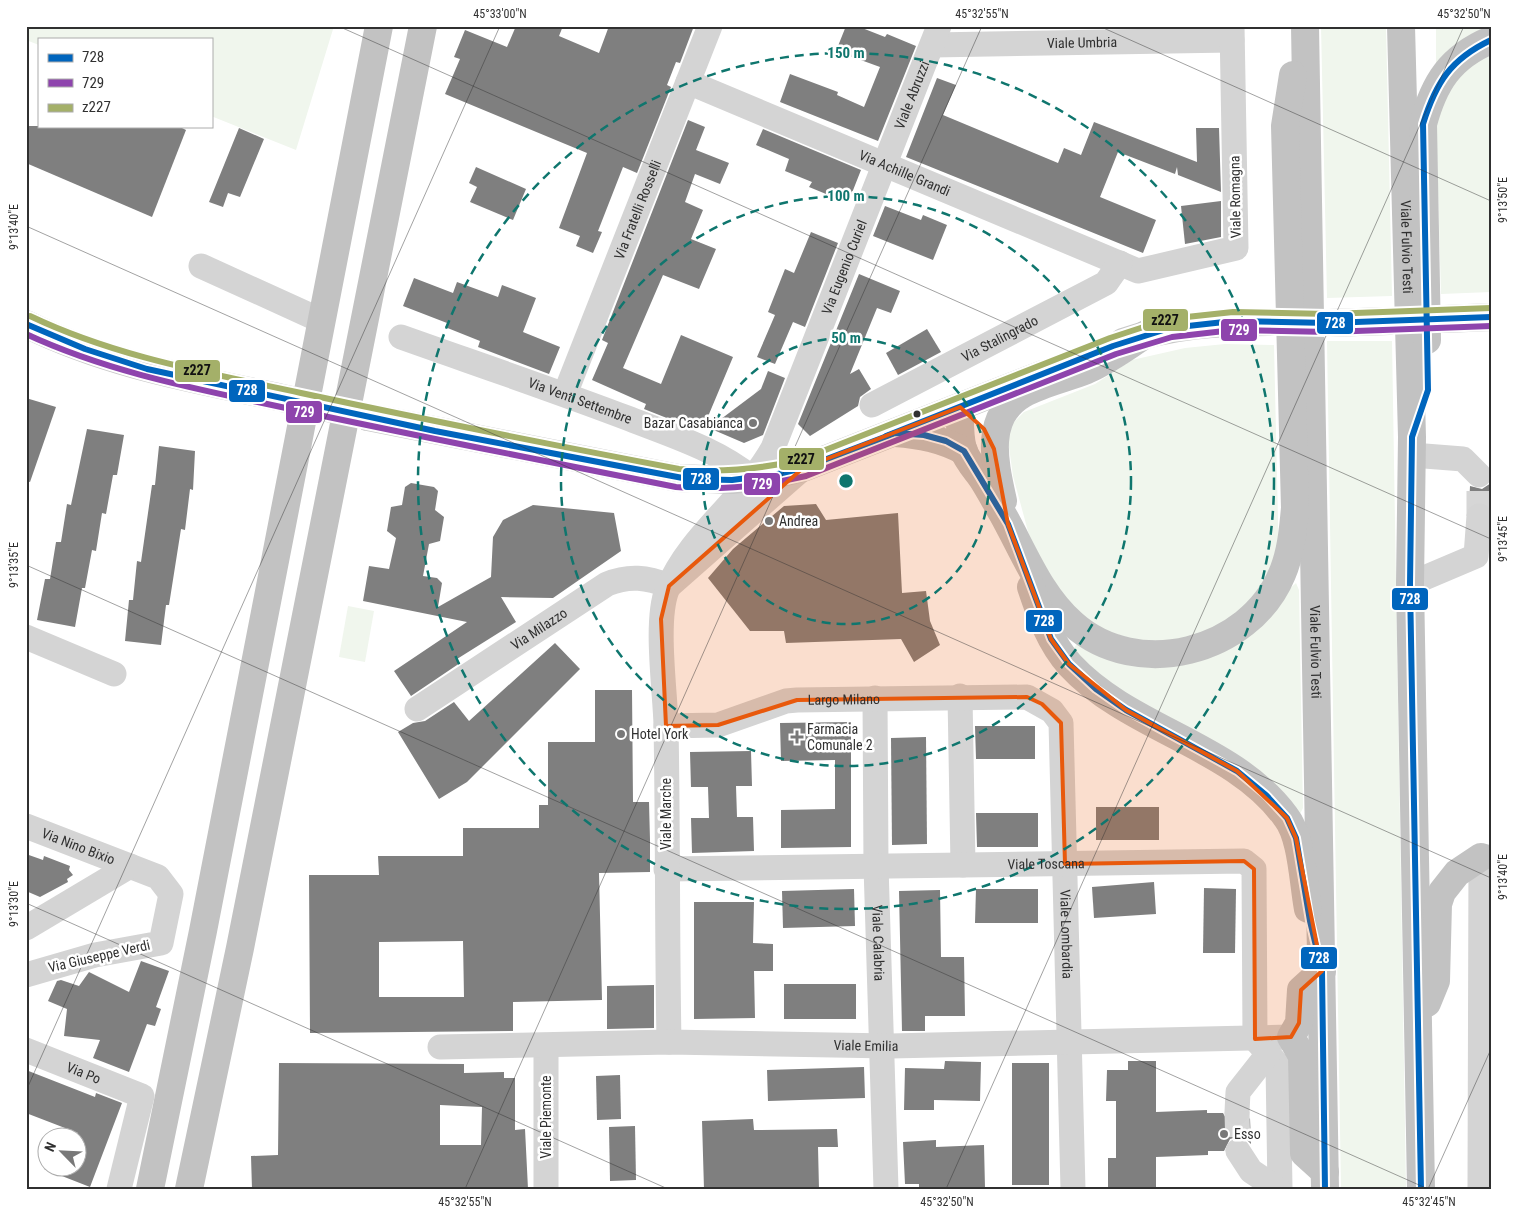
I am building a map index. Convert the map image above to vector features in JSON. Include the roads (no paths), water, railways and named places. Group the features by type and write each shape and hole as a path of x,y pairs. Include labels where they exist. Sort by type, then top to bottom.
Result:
{"highway":[{"path":"150,1189 204,931 379,26"},
{"path":"189,1189 242,938 423,26"},
{"path":"960,407 960,436 964,451 1008,524 1050,601 1073,625 1099,643 1131,653 1174,654 1212,644 1243,626 1265,602 1282,575 1292,543 1295,508 1285,126 1300,26"},
{"name":"Viale Fulvio Testi","path":"1305,26 1325,1180"},
{"name":"Viale Fulvio Testi","path":"1401,26 1412,446 1410,584 1421,1189"},
{"path":"1412,446 1428,390 1423,124 1429,100 1452,64 1475,46 1491,40"},
{"path":"1146,334 1098,365 1033,390 1016,399 1002,416 994,438 994,449 1008,524 1051,639 1069,664 1096,689 1126,710 1237,771 1266,795 1287,818 1296,838 1310,921 1322,971 1301,990 1299,1023 1291,1037 1302,1056 1304,1153 1325,1180"},
{"path":"960,407 984,429 994,449"},
{"path":"895,433 924,435 946,441 964,451"},
{"path":"1418,1028 1436,981 1438,904 1442,892 1457,873 1486,857"}],"main road":[{"path":"1445,319 1491,317"},
{"path":"1329,323 1389,320"},
{"path":"368,417 678,478 710,481 752,478 803,468 1146,334 1209,323 1269,322"},
{"path":"26,324 52,337 146,369 278,397"}],"street":[{"name":"Via Fratelli Rosselli","path":"566,394 710,26"},
{"name":"Viale Umbria","path":"936,36 1232,33"},
{"name":"Viale Romagna","path":"1120,263 1138,271 1236,248 1232,33"},
{"name":"Viale Abruzzi","path":"885,163 936,36"},
{"name":"Via Achille Grandi","path":"688,82 1120,263"},
{"name":"Via Eugenio Curiel","path":"752,478 775,443 885,163"},
{"name":"Via Stalingrado","path":"872,405 1106,283 1120,263"},
{"path":"201,266 322,321"},
{"name":"Via Venti Settembre","path":"401,337 566,394 714,452 752,478"},
{"path":"1412,446 1462,458 1479,475"},
{"path":"669,586 803,468"},
{"name":"Viale Marche","path":"669,1042 666,726 661,619 663,605 669,586 700,538 752,478"},
{"path":"1410,584 1476,556 1479,516"},
{"name":"Via Milazzo","path":"417,709 607,584 636,577 650,579 669,586"},
{"path":"26,637 114,674"},
{"path":"960,696 963,865"},
{"name":"Largo Milano","path":"666,726 718,725 786,701 960,696 1027,697"},
{"name":"Viale Lombardia","path":"1027,697 1052,711 1061,723 1073,1189"},
{"name":"Viale Calabria","path":"875,698 876,866 886,1189"},
{"name":"Via Nino Bixio","path":"26,826 130,866"},
{"path":"1480,1189 1486,857"},
{"name":"Viale Toscana","path":"666,869 1244,861 1254,869 1261,1046"},
{"path":"26,928 130,866"},
{"name":"Via Giuseppe Verdi","path":"26,975 95,955 161,943 171,894 158,877 130,866"},
{"name":"Viale Emilia","path":"440,1047 669,1042 881,1046 1068,1042 1261,1046 1291,1037"},
{"name":"Viale Piemonte","path":"546,1046 546,1189"},
{"path":"1237,1112 1238,1092 1261,1046 1278,1065 1279,1189"},
{"name":"Via Po","path":"26,1050 142,1096 119,1189"},
{"path":"1238,1151 1251,1171 1279,1189"}],"tunnel":[{"path":"282,398 368,417"},
{"path":"1479,475 1479,516"},
{"path":"1237,1112 1238,1151"}],"place":[{"name":"Bazar Casabianca","path":"753,423"},
{"name":"Andrea","path":"769,521"},
{"name":"Hotel York","path":"621,734"},
{"name":"Farmacia Comunale 2","path":"797,737"},
{"name":"Esso","path":"1224,1134"}]}
